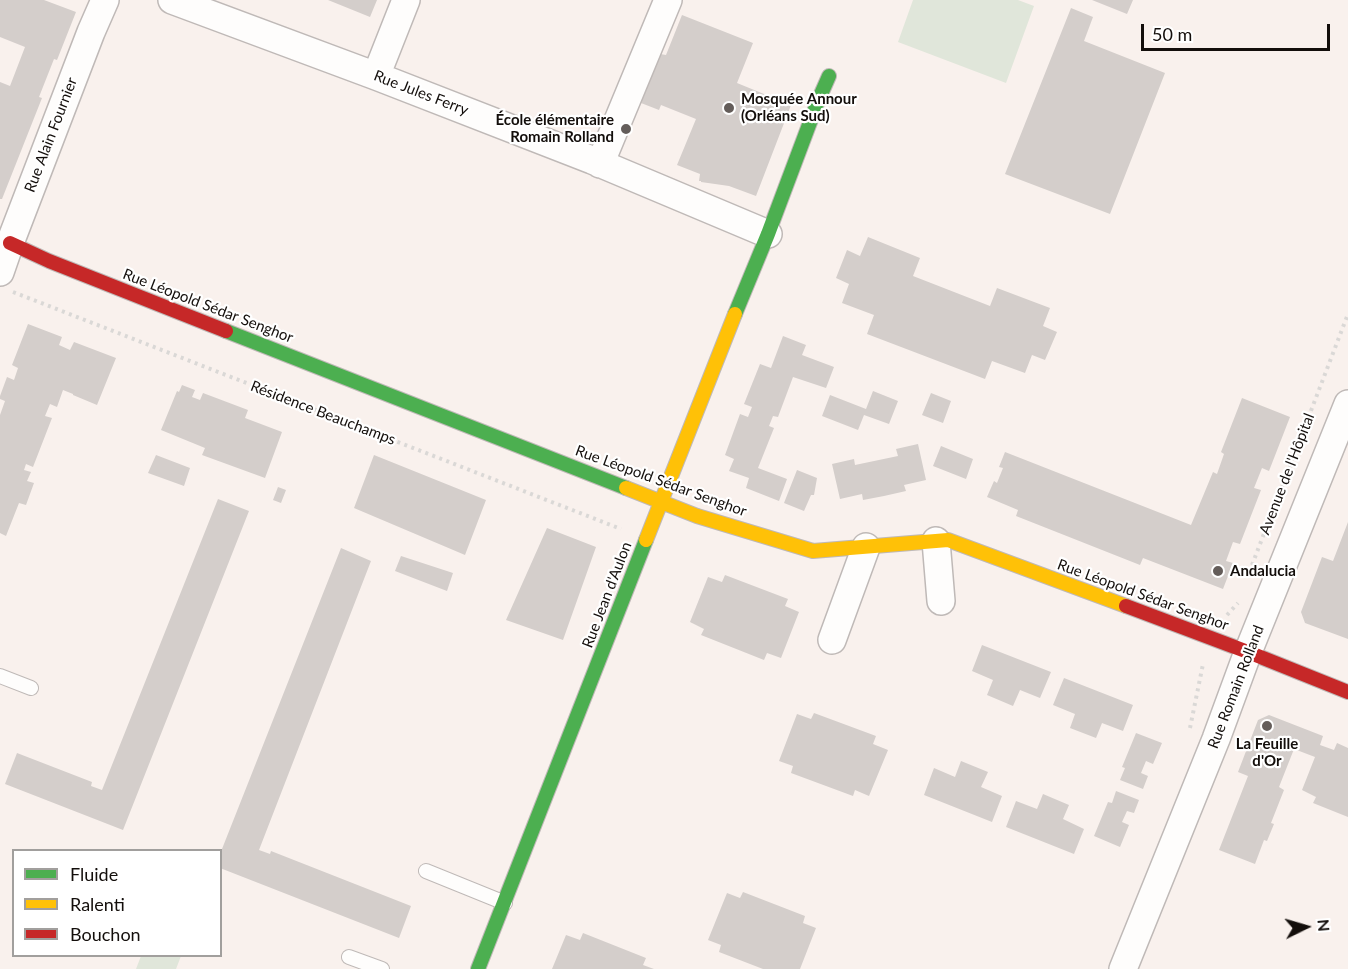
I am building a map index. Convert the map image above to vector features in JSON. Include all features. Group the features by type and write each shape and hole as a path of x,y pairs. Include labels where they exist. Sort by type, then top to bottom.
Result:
{"street":[{"name":"Rue Alain Fournier","path":"6,281 10,243 105,0"},
{"name":"Rue Jules Ferry","path":"172,0 376,76 600,164 768,234"},
{"path":"376,76 406,0"},
{"path":"600,164 668,0"},
{"name":"Rue Jean d'Aulon","path":"478,969 829,76"},
{"name":"Rue Léopold Sédar Senghor","path":"10,243 72,270 697,516 813,551 948,540 1248,652 1348,692"},
{"name":"Rue Romain Rolland","path":"1123,969 1348,404"},
{"path":"936,541 941,601"},
{"path":"832,640 866,547"}],"lane":[{"path":"0,676 31,688"},
{"path":"426,871 505,903"},
{"path":"349,957 382,969"}],"path":[{"name":"Résidence Beauchamps","path":"6,281 647,539"},
{"name":"Avenue de l'Hôpital","path":"1252,566 1348,314"},
{"path":"1223,619 1240,598"}],"shaded area":[{"path":"913,0 1018,0 1034,6 1006,83 898,42"},
{"path":"141,957 181,957 176,969 136,969"}],"building":[{"path":"0,0 44,0 76,12 57,60 54,59 39,97 42,98 2,199 0,199 0,82 10,86 25,47 0,37"},
{"path":"328,0 377,0 370,17"},
{"path":"1092,0 1133,0 1127,14"},
{"path":"1071,8 1093,17 1084,41 1165,73 1110,214 1005,174"},
{"name":"Mosquée Annour (Orléans Sud)","path":"682,15 753,43 737,83 791,105 756,196 729,186 701,182 699,181 700,174 677,165 696,119 661,105 659,110 641,103 660,54 666,55"},
{"path":"868,237 920,258 913,276 990,306 997,288 1050,308 1043,326 1057,332 1045,360 1032,355 1025,373 992,361 985,379 867,334 874,315 842,303 849,284 836,278 847,250 860,256"},
{"path":"28,324 62,337 59,345 70,350 74,342 116,358 97,405 63,390 57,407 50,404 45,416 52,418 33,467 26,464 24,470 31,472 27,481 34,483 26,505 19,503 6,536 0,533 0,415 5,401 0,399 0,396 7,377 14,380 18,368 12,365"},
{"path":"783,336 806,345 802,355 834,367 826,388 793,377 778,417 773,416 769,426 774,428 758,468 787,479 779,501 746,488 749,478 729,471 734,459 725,455 740,414 748,417 752,407 744,404 760,364 771,368"},
{"path":"182,385 195,390 192,397 200,400 203,393 248,410 245,418 282,432 265,478 202,455 205,448 161,430 177,391 179,392"},
{"path":"873,391 898,401 889,424 864,415 858,430 822,416 830,395 866,409"},
{"path":"931,393 951,401 943,423 922,415"},
{"path":"1242,398 1290,417 1269,471 1262,468 1254,488 1261,490 1240,544 1233,542 1226,561 1233,563 1223,589 1143,558 1140,565 1016,516 1018,510 987,497 994,481 997,483 1003,468 999,467 1005,452 1191,525 1213,472 1217,474 1224,454 1221,452"},
{"path":"918,444 926,480 904,485 906,491 884,496 863,500 862,494 840,499 832,464 854,459 855,465 898,456 896,449"},
{"path":"941,446 973,459 966,479 933,466"},
{"path":"156,455 190,468 184,486 148,473"},
{"path":"374,455 486,500 465,555 354,508"},
{"path":"797,470 817,478 814,495 811,495 804,511 784,503"},
{"path":"278,487 286,490 281,503 273,500"},
{"path":"218,499 249,511 123,830 5,784 17,753 92,782 91,786 102,790"},
{"path":"1348,522 1348,639 1305,623 1301,612 1322,557 1333,561"},
{"path":"547,528 596,547 563,640 506,620"},
{"path":"341,548 371,561 259,850 270,854 271,851 411,906 399,938 222,869 222,849"},
{"path":"401,556 453,573 447,591 395,571"},
{"path":"725,575 788,599 785,606 799,612 781,658 767,653 764,660 701,635 704,629 690,622 708,577 722,582"},
{"path":"982,645 1051,672 1040,698 1020,690 1013,706 987,695 993,680 972,671"},
{"path":"1064,678 1133,705 1123,731 1102,723 1096,738 1070,728 1075,714 1053,705"},
{"path":"814,713 876,736 873,744 888,750 869,796 855,790 853,796 791,773 793,766 779,761 797,714 811,719"},
{"path":"1269,715 1323,736 1320,745 1334,750 1337,743 1348,748 1348,817 1313,803 1316,797 1302,790 1315,757 1294,749 1279,787 1284,790 1271,823 1274,824 1267,841 1264,840 1255,864 1219,850 1248,776 1238,772 1258,720"},
{"path":"1136,733 1162,743 1153,764 1146,761 1141,773 1148,776 1143,789 1120,780 1125,768 1122,767"},
{"path":"961,761 988,772 981,787 1002,796 992,822 924,795 934,768 955,777"},
{"path":"1116,791 1139,800 1134,813 1127,811 1122,822 1129,825 1120,847 1094,836 1108,802 1112,803"},
{"path":"1043,794 1069,805 1063,819 1084,829 1074,854 1006,827 1016,801 1037,809"},
{"path":"743,892 805,916 803,923 816,928 800,969 763,969 719,952 721,945 708,940 727,893 740,898"},
{"path":"583,933 646,958 643,965 654,969 552,969 566,935 580,940"}],"traffic: fast":[{"path":"735,314 829,76"},
{"path":"226,331 626,488"},
{"path":"478,969 646,540"}],"traffic: slow":[{"path":"646,540 735,314"},
{"path":"626,488 697,516 813,551 948,540 1126,606"}],"traffic: jam":[{"path":"10,243 49,261 226,331"},
{"path":"1126,606 1348,692"}],"place":[{"name":"Mosquée Annour (Orléans Sud)","path":"729,108"},
{"name":"École élémentaire Romain Rolland","path":"626,129"},
{"name":"Andalucia","path":"1218,571"},
{"name":"La Feuille d'Or","path":"1267,726"}]}
